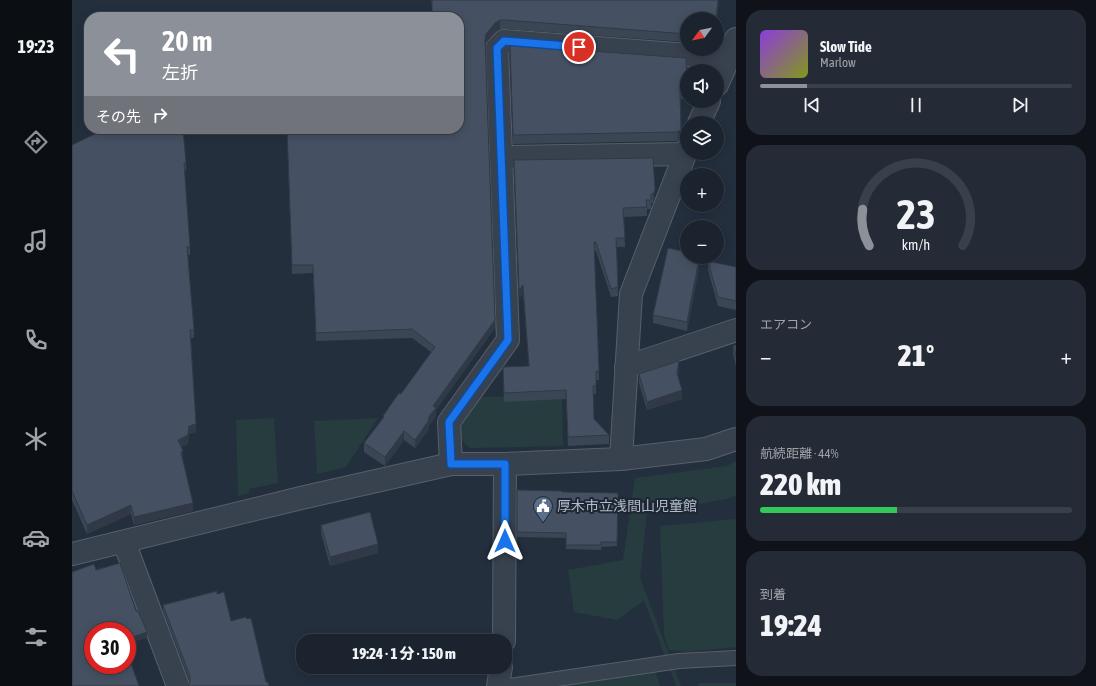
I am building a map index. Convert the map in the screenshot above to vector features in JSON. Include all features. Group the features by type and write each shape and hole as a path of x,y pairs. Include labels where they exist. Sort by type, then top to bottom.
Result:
{"street":[{"path":"451,464 449,422 508,340 497,48 504,41 733,48 724,69"},
{"path":"501,157 680,151"},
{"path":"621,459 631,294 683,160"},
{"path":"626,367 736,330"},
{"path":"72,554 301,498 451,464 505,464 621,459 706,449 736,439"},
{"path":"504,634 505,464"},
{"path":"124,542 178,686"},
{"path":"498,686 500,674"}],"lane":[{"path":"510,686 679,661 736,658"}],"green space":[{"path":"562,395 563,446 470,448 460,439 459,423 477,397"},
{"path":"274,418 278,483 249,489 249,493 238,496 236,420"},
{"path":"378,418 346,467 317,474 314,421"},
{"path":"736,461 736,495 727,499 647,513 640,578 681,686 676,686 644,600 617,620 574,612 568,570 623,560 635,478 727,466"},
{"path":"736,519 736,647 688,652 669,650 664,635 660,526"},
{"path":"655,671 660,686 536,686"},
{"path":"699,683 736,683 736,686 698,686"}],"building":[{"path":"432,0 718,0 717,12 680,12 680,33 500,20 495,23 486,34 495,320 433,406 436,408 415,440 404,431 385,457 364,443 384,417 383,416 399,393 401,394 435,347 412,329 316,333 313,265 292,265 287,134 464,134 464,12 432,12"},
{"path":"510,45 686,58 686,64 680,64 681,116 680,130 678,132 513,135"},
{"path":"95,134 183,134 190,247 187,247 194,330 190,330 196,424 189,426 188,435 178,440 183,451 181,452 193,503 134,517 131,505 87,525 72,491 72,145"},
{"path":"653,158 655,190 653,194 651,194 651,200 646,200 647,207 623,208 625,238 616,238 618,287 611,289 596,242 594,242 599,371 596,371 596,386 593,386 594,419 609,435 568,437 566,390 504,393 503,367 529,366 523,285 519,290 514,160"},
{"path":"668,248 680,251 680,264 698,264 687,322 653,315"},
{"path":"709,264 722,264 736,267 736,301 718,297"},
{"path":"736,345 736,357 733,346"},
{"path":"679,361 677,373 682,390 647,402 639,374"},
{"name":"厚木市立浅間山児童館","path":"517,490 618,493 617,542 601,542 601,545 566,545 566,533 517,532"},
{"path":"370,512 378,544 330,557 321,525"},
{"path":"120,563 136,611 138,611 147,632 136,636 136,622 84,622 84,674 135,674 139,686 72,686 72,572 94,564 96,570"},
{"path":"217,591 217,594 224,592 231,621 246,617 247,619 251,618 266,682 268,682 269,686 188,686 190,683 190,676 163,605"}],"place":[{"name":"厚木市立浅間山児童館","path":"543,523"}],"route":[{"path":"505,541 505,464 451,464 449,422 508,340 497,48 504,41 579,47"}]}
